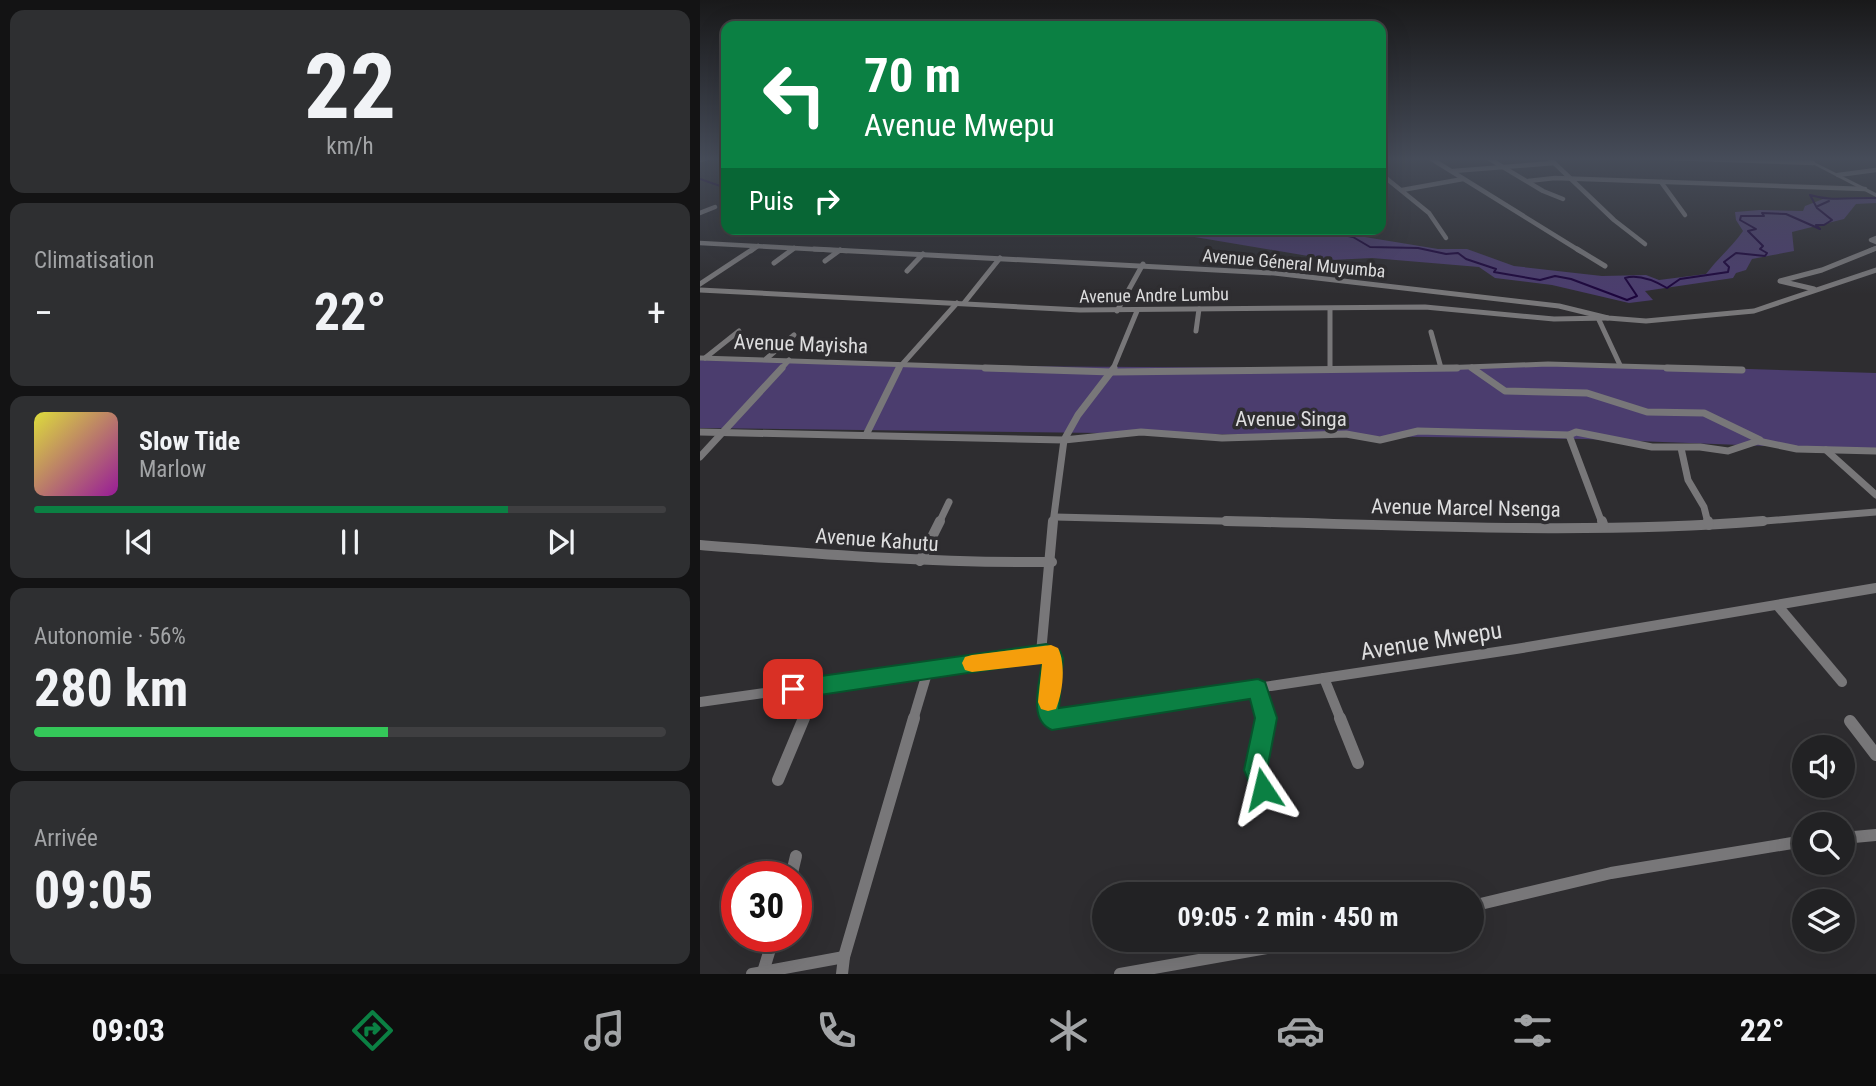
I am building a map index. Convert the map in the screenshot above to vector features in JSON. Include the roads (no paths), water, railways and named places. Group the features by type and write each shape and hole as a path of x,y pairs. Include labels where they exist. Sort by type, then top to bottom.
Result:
{"street":[{"path":"1418,203 1429,213 1446,238"},
{"path":"1503,203 1605,266"},
{"path":"1597,203 1645,244"},
{"path":"1677,203 1685,215"},
{"path":"700,213 715,207"},
{"name":"Avenue Géneral Muyumba","path":"700,243 1143,264 1274,273 1562,307 1598,313 1608,318 1647,321 1754,311 1876,270"},
{"path":"700,284 758,246"},
{"path":"774,263 794,248"},
{"path":"1817,289 1780,281 1822,270 1876,248"},
{"path":"825,261 840,250"},
{"path":"908,271 923,254"},
{"path":"866,435 896,379 901,364 1000,258"},
{"path":"1116,310 1143,264"},
{"name":"Avenue Andre Lumbu","path":"700,290 1138,311 1425,307 1554,319 1608,318"},
{"path":"1500,300 1502,313"},
{"path":"1196,331 1199,309"},
{"path":"1330,309 1330,370"},
{"path":"700,702 1041,653 1064,440 1079,415 1112,372 1138,311"},
{"path":"1599,320 1620,365"},
{"path":"702,358 739,331"},
{"path":"1431,332 1441,368"},
{"path":"766,359 794,335"},
{"name":"Avenue Mayisha","path":"702,358 1112,372 1548,364 1742,370"},
{"path":"700,457 789,360"},
{"path":"1471,367 1505,391 1587,393 1647,412 1704,413 1763,441"},
{"name":"Avenue Singa","path":"700,432 1064,440 1142,432 1216,438 1346,434 1380,440 1424,431 1569,435 1586,433 1638,445 1700,447 1728,451 1763,441 1792,448 1876,451"},
{"path":"1569,435 1604,527"},
{"path":"1681,448 1688,480 1704,507 1709,525"},
{"path":"1826,450 1876,495"},
{"path":"920,561 949,502"},
{"name":"Avenue Marcel Nsenga","path":"1055,517 1604,527 1709,525 1876,512"},
{"name":"Avenue Kahutu","path":"700,545 920,561 1052,562"},
{"name":"Avenue Mwepu","path":"1041,653 1051,654 1053,662 1047,715 1052,719 1778,606 1876,588"},
{"path":"1778,606 1842,682"},
{"path":"842,974 844,957 928,670"},
{"path":"1324,678 1358,763"},
{"path":"778,780 817,686"},
{"path":"1258,688 1266,718 1255,770 1263,789"},
{"path":"1850,721 1876,755"},
{"path":"1855,837 1876,835"},
{"path":"1484,903 1611,873 1792,843"},
{"path":"795,861 796,856"},
{"path":"757,973 767,952"},
{"path":"1120,974 1244,952"},
{"path":"757,973 844,957"}],"waterway":[{"path":"1343,235 1353,237 1370,247 1418,248 1446,254 1458,253 1466,259 1496,269 1494,272 1540,280 1555,276 1571,279 1627,300 1637,296 1625,278 1641,278 1667,288 1680,279 1728,272 1729,267 1724,262 1736,253 1765,256 1767,253 1760,249 1763,246 1748,231 1756,229 1740,220 1741,216 1786,214 1820,229 1816,225 1824,225 1832,220 1815,203"},
{"path":"1818,206 1824,203"}]}
